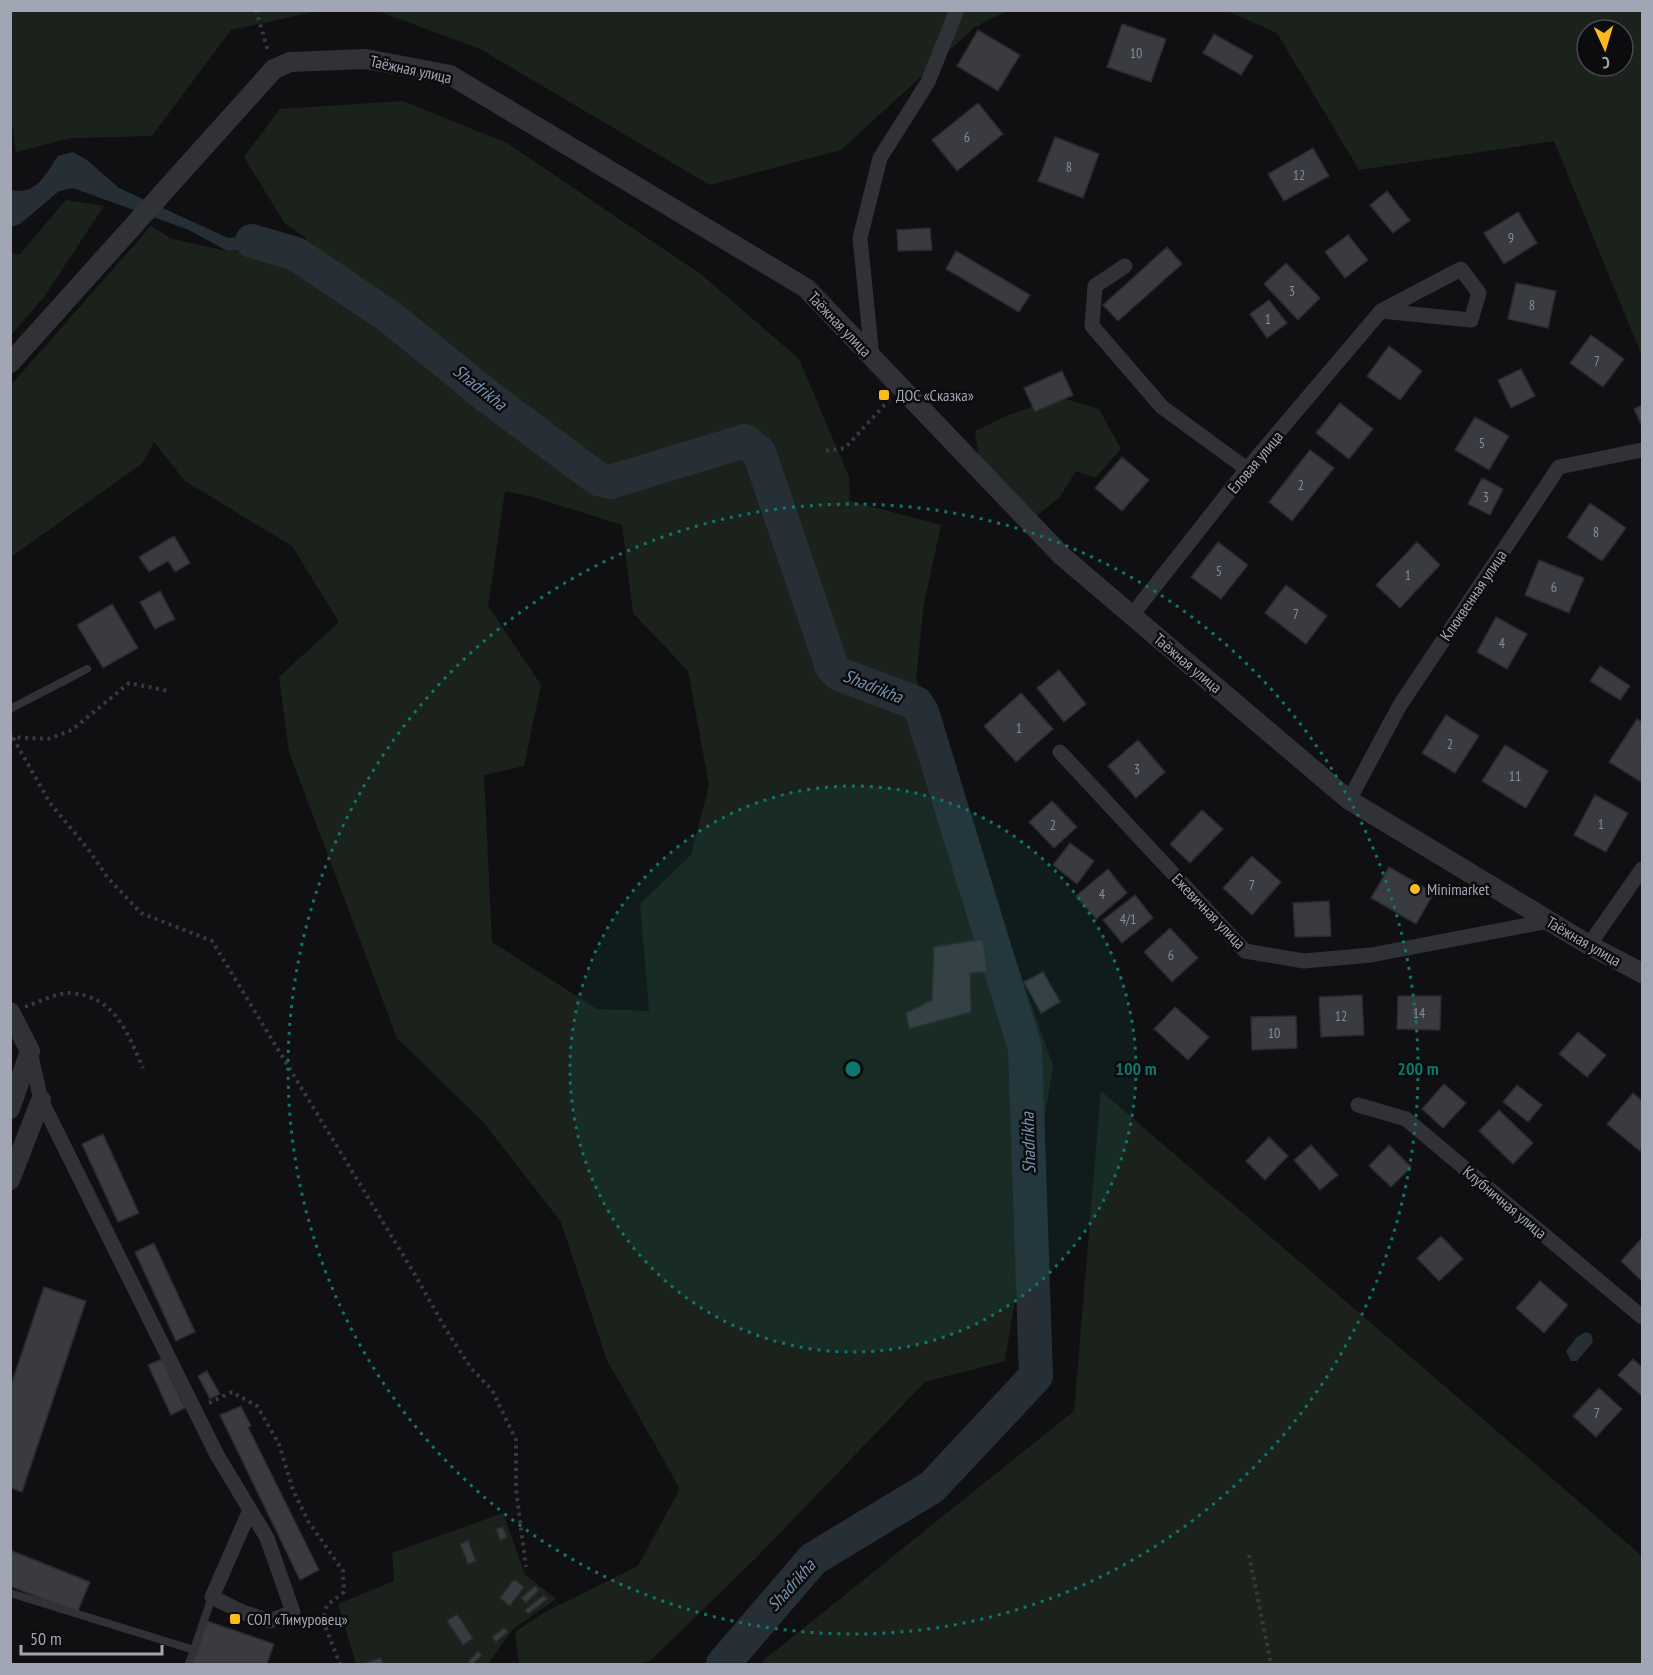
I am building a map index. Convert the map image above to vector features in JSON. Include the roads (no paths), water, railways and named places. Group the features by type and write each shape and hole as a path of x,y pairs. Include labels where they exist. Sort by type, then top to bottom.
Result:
{"street":[{"path":"872,357 860,238 880,158 928,82 957,10"},
{"name":"Таёжная улица","path":"10,363 274,69 290,62 366,59 450,75 806,288 1062,556 1349,800 1589,945 1642,974"},
{"path":"1125,266 1095,286 1092,326 1162,407 1248,469"},
{"name":"Еловая улица","path":"1132,615 1248,469 1381,311 1461,269 1479,293 1471,320 1381,311"},
{"name":"Клюквенная улица","path":"1349,800 1400,705 1559,467 1642,450"},
{"name":"Ежевичная улица","path":"1060,752 1245,951 1304,961 1371,955 1549,921"},
{"path":"1589,945 1642,868"},
{"path":"11,1013 30,1051 41,1100 217,1455 267,1538 293,1612 270,1621 242,1612 212,1597 250,1510"},
{"path":"10,1109 30,1051"},
{"path":"10,1180 41,1100"},
{"name":"Клубничная улица","path":"1358,1105 1406,1119 1642,1317"}],"lane":[{"path":"10,709 87,669"},
{"path":"10,1593 194,1650"},
{"path":"189,1665 212,1597"}],"waterway":[{"name":"Shadrikha","path":"252,241 296,254 390,317 487,396 598,479 610,482 745,441 759,452 832,667 839,674 916,703 922,712 1025,1048 1036,1376 932,1487 813,1559 723,1664"}],"place":[{"name":"ДОС «Сказка»","path":"884,395"},
{"name":"Minimarket","path":"1415,889"},
{"name":"СОЛ «Тимуровец»","path":"235,1619"}]}
